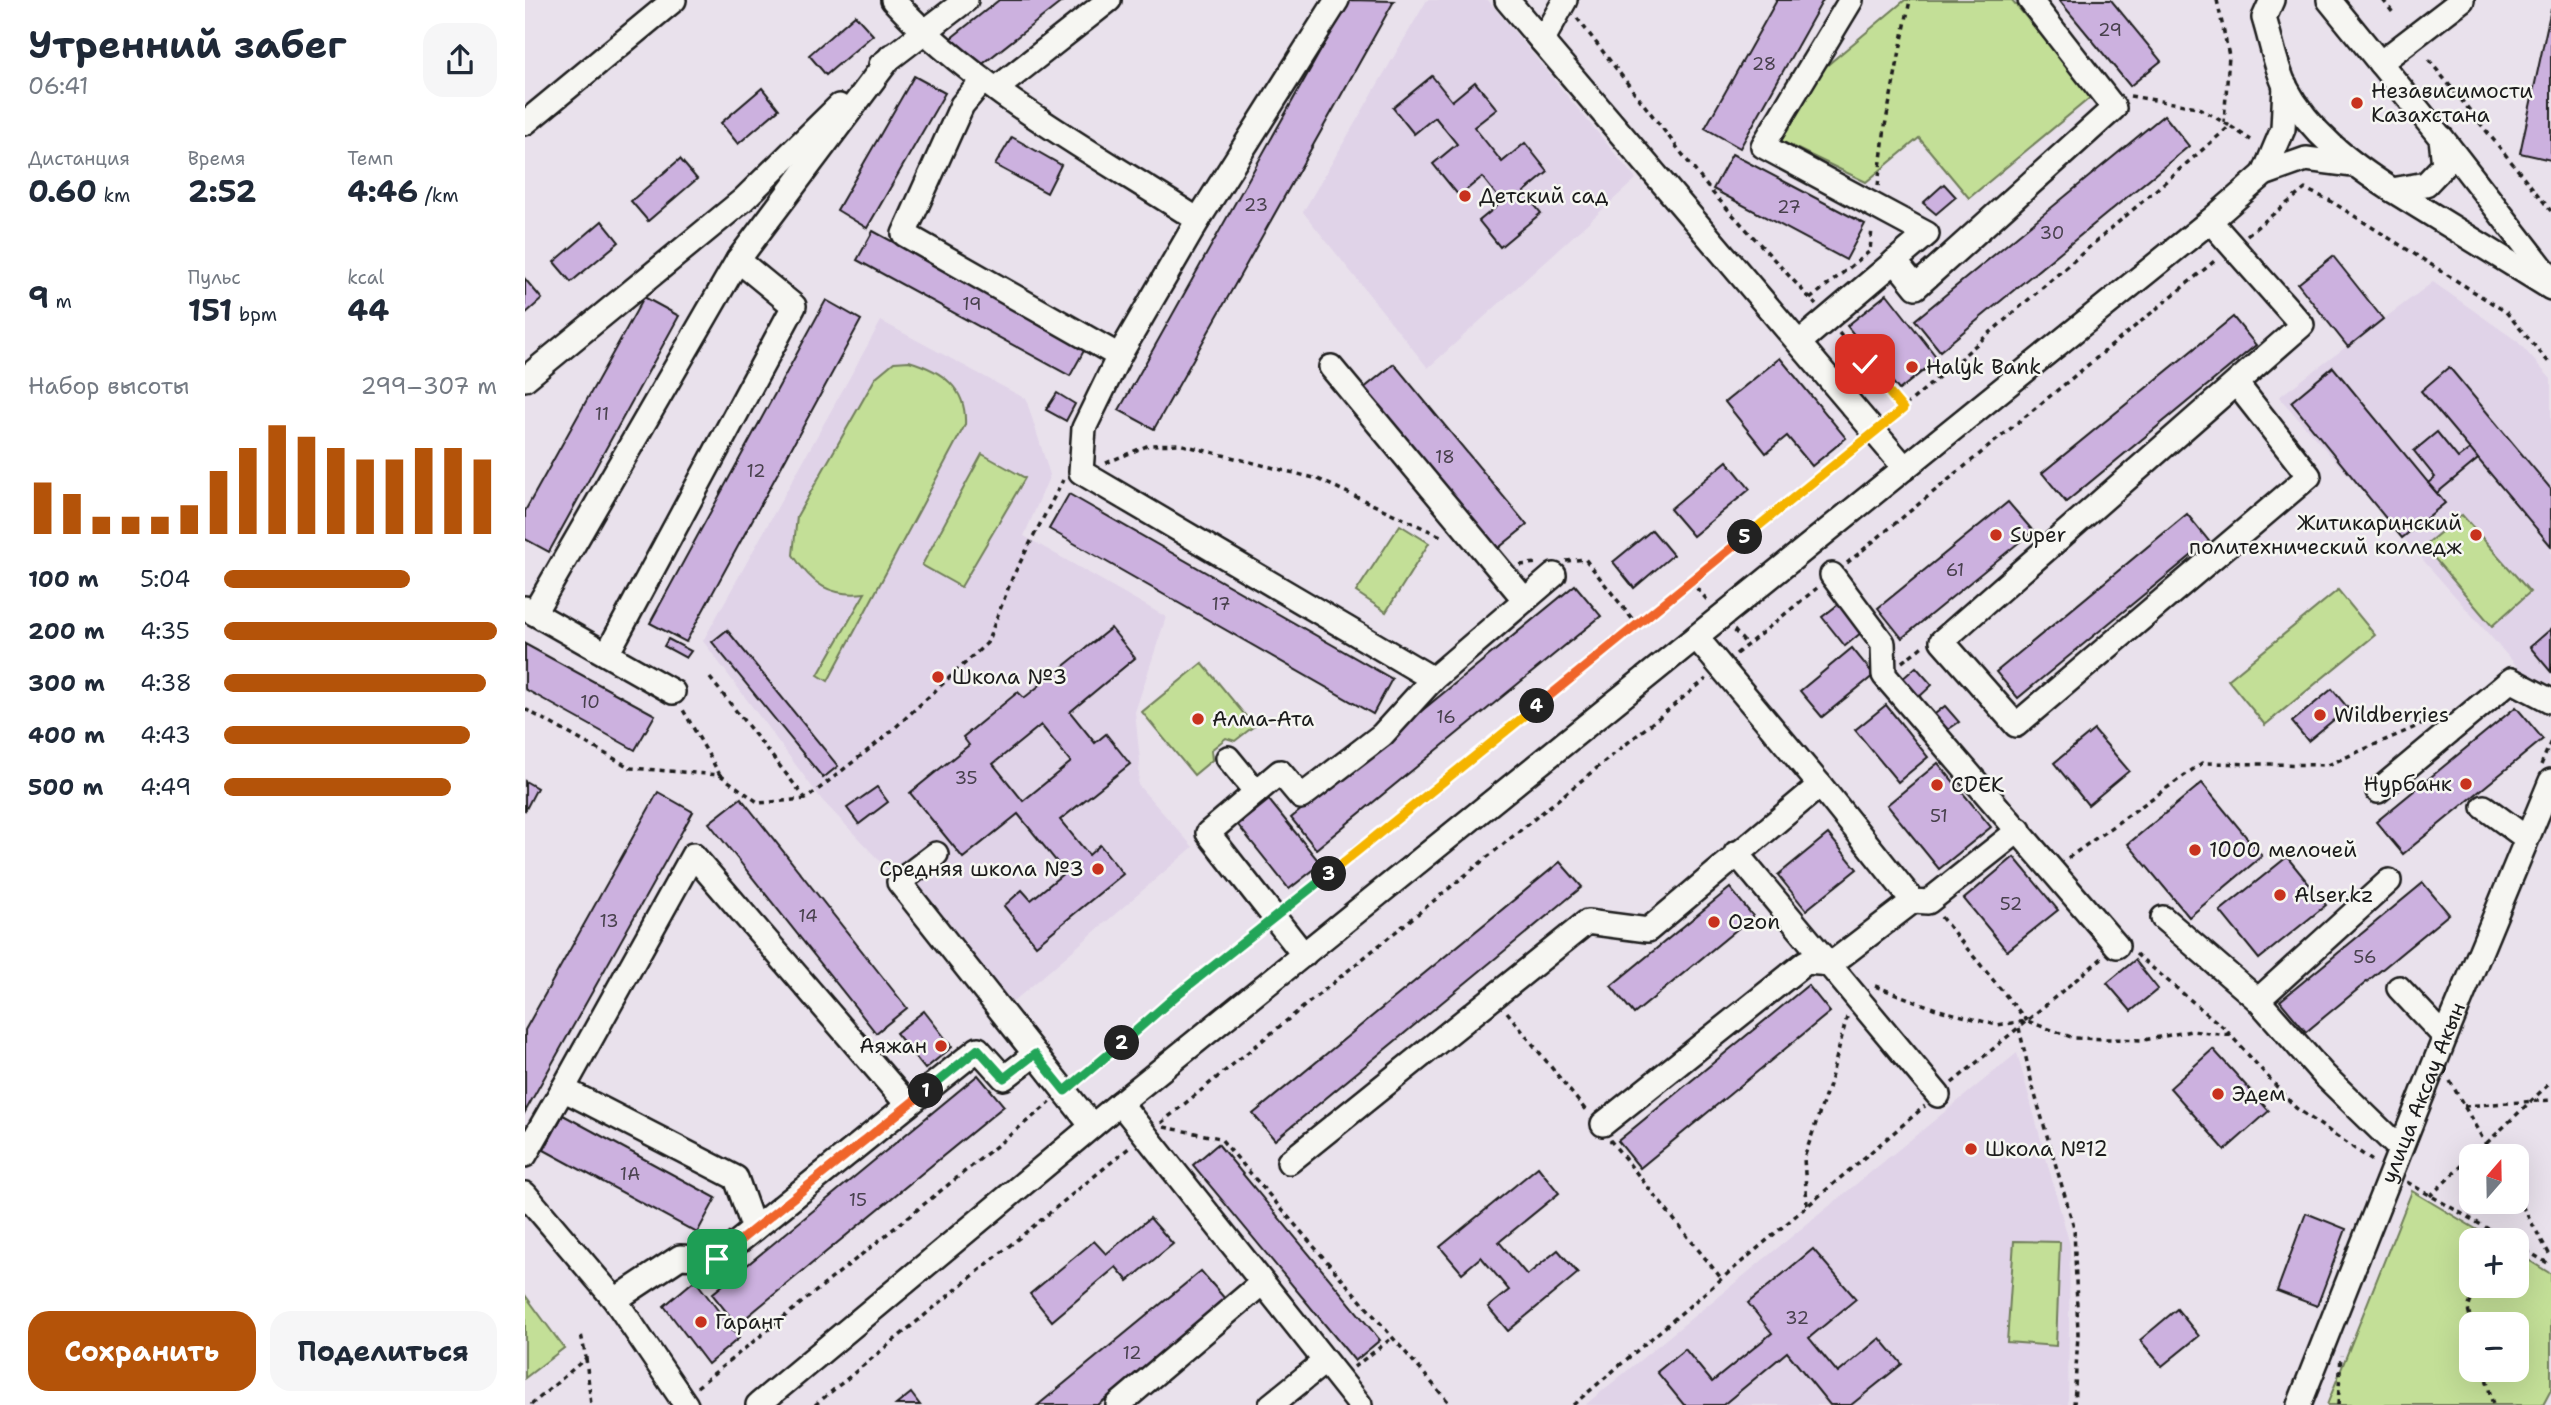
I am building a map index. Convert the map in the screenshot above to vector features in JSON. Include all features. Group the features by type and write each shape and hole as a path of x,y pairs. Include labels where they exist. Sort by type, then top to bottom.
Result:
{"street":[{"path":"525,123 674,0"},
{"path":"893,0 922,32 990,84 1198,220"},
{"path":"525,379 743,200 891,56 966,0"},
{"path":"1109,0 962,105 904,234 1119,356"},
{"path":"1337,0 1198,220 1119,356 1084,428 1081,472 1433,679"},
{"path":"1507,0 1905,468"},
{"path":"1800,342 1927,234 1763,146 1851,0"},
{"path":"1895,261 1916,287 2114,108 2030,0"},
{"path":"2329,0 2551,279"},
{"path":"2380,63 2462,0"},
{"path":"1542,41 1565,1"},
{"path":"2264,6 2285,85 2283,129 2264,174"},
{"path":"673,692 529,611 739,260 891,56"},
{"path":"2285,85 2312,127 2353,165 2551,288"},
{"path":"2392,191 2426,184 2444,164 2441,138"},
{"path":"758,1405 1120,1103 2210,221 2264,174 2306,159 2353,165"},
{"path":"2210,221 2302,325 1942,641 2016,725 2309,476 2237,383"},
{"path":"607,654 794,306 739,260"},
{"path":"1331,367 1525,600"},
{"path":"1304,955 1208,833 1280,772 1301,797 1382,735 1433,679 1525,600 1554,566"},
{"path":"1832,575 1883,643 1884,675 2117,946"},
{"path":"1696,637 1921,901"},
{"path":"2378,791 2511,680 2551,701"},
{"path":"1228,758 1255,792"},
{"name":"улица Аксау Акын","path":"2299,1405 2445,1037 2551,780"},
{"path":"1289,1163 1587,922 1648,930 1736,853 1820,785"},
{"path":"2483,807 2526,838"},
{"path":"1602,1124 1807,962 1831,964 2019,830"},
{"path":"936,853 899,882 1092,1126"},
{"path":"1736,853 1831,964 1854,981 1938,1095"},
{"path":"525,1156 693,855 908,1105"},
{"path":"2258,1000 2389,881"},
{"path":"2163,918 2258,1000 2324,1075 2400,1149"},
{"path":"2399,988 2445,1037"},
{"path":"615,1300 680,1256 717,1259 978,1049 1004,1078 1035,1054"},
{"path":"563,1089 736,1178 754,1229"},
{"path":"1120,1103 1156,1132 1262,1283 1360,1405"},
{"path":"525,1194 615,1300 684,1402"},
{"path":"1118,1405 1262,1283"},
{"path":"1271,1405 1331,1370"}],"path":[{"path":"1810,299 1870,251 1885,126 1910,0"},
{"path":"2217,0 2229,56 2224,122"},
{"path":"2383,0 2394,14"},
{"path":"1565,1 1710,190 1810,299 1903,409"},
{"path":"2429,60 2551,211"},
{"path":"2128,96 2197,107 2251,140"},
{"path":"684,1402 1065,1091 1178,994 1903,409 2230,126"},
{"path":"673,692 720,775 759,803 806,799 887,736 987,643 1013,576 1064,479 1149,445 1179,444 1318,479 1443,536 1451,544"},
{"path":"1498,567 1554,566 1585,559 1637,625"},
{"path":"1884,675 1929,642 1942,641"},
{"path":"711,678 806,799"},
{"path":"525,709 631,768 720,775"},
{"path":"2052,869 2202,763 2328,765 2433,719"},
{"path":"1921,901 2027,1021"},
{"path":"1573,1405 2117,946 2139,956 2230,1035 2296,1108 2391,1172 2486,1228"},
{"path":"1807,1205 1804,1158 1830,1082 1854,981 1939,1010 1997,1025 2027,1021 2074,1038 2144,1040 2191,1031 2230,1035"},
{"path":"2019,1028 2033,1088 2074,1227 2078,1334 2074,1405"},
{"path":"2449,1079 2486,1144 2551,1082"},
{"path":"2464,1106 2551,1100"},
{"path":"815,1405 1156,1132 1167,1118"},
{"path":"1156,1132 1220,1138 1451,1405"},
{"path":"2431,1196 2459,1169"},
{"path":"2527,1214 2551,1257"},
{"path":"2529,1252 2551,1265"},
{"path":"581,1334 591,1405"},
{"path":"1331,1370 1392,1337"},
{"path":"531,1405 586,1358"},
{"path":"2487,1382 2493,1405"}],"shaded area":[{"name":"Детский сад","path":"1427,0 1488,0 1636,179 1428,368 1303,212"},
{"name":"Житикаринский политехнический колледж","path":"2433,282 2517,341 2551,379 2551,684 2522,672 2279,397"},
{"name":"Школа №3","path":"881,321 1026,399 1050,475 1024,536 1166,617 1135,712 1140,761 1138,785 1193,847 1013,1002 822,800 703,641"},
{"name":"Школа №12","path":"2017,1053 2070,1245 2068,1405 1585,1405"}],"green space":[{"path":"1905,0 2012,0 2092,96 1969,198 1919,138 1866,182 1781,141 1812,78"},
{"path":"909,361 942,376 957,391 965,412 965,425 828,681 818,675 865,593 852,594 831,590 807,574 793,555 797,516 876,377 894,362"},
{"path":"982,454 1025,478 961,587 922,565"},
{"path":"2462,515 2530,592 2492,626 2424,546"},
{"path":"1400,525 1429,543 1386,612 1356,592"},
{"path":"2338,590 2375,635 2265,725 2228,680"},
{"name":"Алма-Ата","path":"1202,663 1254,726 1235,741 1226,738 1211,750 1212,760 1194,775 1142,712"},
{"path":"2412,1191 2474,1228 2459,1228 2459,1298 2529,1298 2529,1260 2551,1274 2551,1390 2543,1405 2327,1405"},
{"path":"2014,1241 2060,1242 2056,1346 2007,1342"},
{"path":"525,1295 564,1348 525,1378"}],"building":[{"path":"999,0 1064,0 975,70 950,39"},
{"path":"1349,0 1394,1 1154,429 1119,410"},
{"path":"1777,0 1823,0 1740,148 1705,128"},
{"path":"2059,0 2111,0 2161,61 2130,86"},
{"path":"2551,9 2551,160 2520,153"},
{"path":"855,15 873,35 826,75 809,55"},
{"path":"914,76 945,93 867,228 837,210"},
{"path":"1432,76 1452,101 1475,82 1497,109 1474,127 1502,162 1525,143 1548,172 1524,192 1541,213 1500,247 1479,221 1502,202 1482,177 1459,196 1433,164 1457,144 1435,117 1414,134 1393,108"},
{"path":"762,88 779,109 738,144 721,123"},
{"path":"2164,115 2189,146 1940,351 1915,320"},
{"path":"1012,137 1061,165 1047,193 995,165"},
{"path":"1732,154 1865,224 1846,260 1713,189"},
{"path":"680,159 697,179 648,221 631,201"},
{"path":"1944,184 1956,197 1936,214 1923,203"},
{"path":"602,221 619,242 571,282 554,262"},
{"path":"873,231 1086,347 1070,376 857,260"},
{"path":"2333,256 2383,319 2348,347 2298,284"},
{"path":"525,279 542,299 525,314"},
{"path":"1887,294 1938,359 1899,390 1847,326"},
{"path":"644,297 679,316 549,552 525,539 525,511"},
{"path":"826,300 861,320 686,642 650,623"},
{"path":"2233,317 2256,345 2066,502 2042,473"},
{"path":"1780,358 1846,438 1812,466 1787,436 1766,453 1725,402"},
{"path":"1394,364 1527,525 1496,550 1363,389"},
{"path":"2333,367 2445,503 2402,538 2291,402"},
{"name":"Житикаринский политехнический колледж","path":"2449,367 2551,489 2551,546 2421,391"},
{"path":"1057,393 1075,404 1066,421 1046,410"},
{"path":"2437,432 2458,458 2470,449 2478,459 2437,493 2428,483 2435,477 2414,451"},
{"path":"1727,461 1750,489 1693,536 1670,509"},
{"path":"1069,494 1392,679 1373,714 1049,529"},
{"path":"2008,502 2033,531 1902,638 1878,608"},
{"path":"2187,514 2209,541 2018,698 1996,672"},
{"path":"1652,530 1673,555 1634,588 1613,562"},
{"path":"1575,585 1601,616 1316,849 1291,818"},
{"path":"1839,604 1862,632 1845,646 1822,617"},
{"path":"1111,628 1135,658 1070,712 1095,743 1106,734 1130,764 1060,820 1089,855 1100,845 1123,874 1036,945 1004,906 1022,890 1031,900 1065,872 1018,814 963,858 910,793 969,745 963,737 1018,692 1024,698","holes":["1041,725 1071,762 1023,801 993,764"]},
{"path":"2551,629 2551,672 2530,647"},
{"path":"727,630 838,766 823,778 712,642"},
{"path":"668,639 691,651 686,658 664,646"},
{"path":"525,644 655,715 635,750 525,689"},
{"path":"1852,648 1874,675 1822,717 1800,691"},
{"path":"1916,667 1932,685 1917,699 1901,680"},
{"name":"Wildberries","path":"2332,689 2348,708 2308,741 2292,722"},
{"path":"1886,705 1928,757 1898,782 1855,730"},
{"path":"1945,706 1959,722 1943,733 1930,718"},
{"path":"2516,707 2543,739 2403,854 2376,822"},
{"path":"2094,730 2129,771 2088,805 2054,763"},
{"path":"1938,763 1991,827 1939,869 1887,805"},
{"path":"525,781 537,788 525,811"},
{"name":"1000 мелочей","path":"2202,783 2262,856 2189,917 2128,844"},
{"path":"877,787 888,802 859,824 847,808"},
{"path":"658,792 693,812 525,1112 525,1030"},
{"path":"741,798 907,1008 876,1033 709,823"},
{"path":"1269,800 1321,864 1289,889 1238,825"},
{"path":"1828,834 1857,869 1806,910 1778,875"},
{"path":"2014,857 2058,910 2007,951 1964,899"},
{"path":"2287,857 2326,905 2259,959 2220,911"},
{"path":"1560,862 1582,887 1275,1140 1253,1114"},
{"path":"2423,883 2449,914 2306,1032 2280,1001"},
{"path":"1730,888 1753,916 1634,1014 1611,986"},
{"path":"2135,960 2158,989 2131,1011 2107,983"},
{"path":"1808,985 1830,1012 1640,1168 1618,1141"},
{"path":"924,1011 952,1047 925,1069 896,1033"},
{"path":"2213,1049 2269,1111 2225,1150 2170,1088"},
{"path":"978,1075 1004,1106 737,1325 712,1294"},
{"path":"563,1115 716,1198 697,1233 544,1150"},
{"path":"1218,1144 1380,1340 1355,1361 1193,1165"},
{"path":"1538,1167 1559,1193 1499,1242 1527,1275 1558,1250 1578,1273 1508,1331 1488,1307 1509,1290 1481,1257 1462,1273 1440,1247"},
{"path":"2306,1213 2346,1229 2317,1306 2277,1291"},
{"path":"1150,1218 1173,1244 1128,1281 1116,1267 1052,1321 1030,1294 1094,1241 1106,1254"},
{"path":"1813,1249 1856,1299 1809,1338 1838,1373 1880,1338 1902,1364 1851,1405 1830,1405 1787,1352 1723,1405 1684,1405 1657,1372 1685,1349 1712,1382 1772,1333 1748,1303"},
{"path":"1201,1271 1226,1300 1098,1405 1038,1405"},
{"path":"695,1280 739,1338 708,1364 664,1306"},
{"path":"2177,1309 2199,1336 2162,1366 2140,1340"},
{"path":"911,1393 920,1405 896,1405"}],"place":[{"name":"Независимости Казахстана","path":"2357,103"},
{"name":"Детский сад","path":"1465,196"},
{"name":"Halyk Bank","path":"1912,367"},
{"name":"Super","path":"1996,535"},
{"name":"Житикаринский политехнический колледж","path":"2476,535"},
{"name":"Школа №3","path":"938,677"},
{"name":"Wildberries","path":"2320,715"},
{"name":"Алма-Ата","path":"1198,719"},
{"name":"Нурбанк","path":"2466,784"},
{"name":"CDEK","path":"1937,785"},
{"name":"1000 мелочей","path":"2195,850"},
{"name":"Средняя школа №3","path":"1098,869"},
{"name":"Alser.kz","path":"2280,895"},
{"name":"Ozon","path":"1714,922"},
{"name":"Аяжан","path":"941,1046"},
{"name":"Эдем","path":"2218,1094"},
{"name":"Школа №12","path":"1971,1149"},
{"name":"Гарант","path":"701,1322"}],"route":[{"path":"717,1259 978,1049 1004,1078 1035,1054 1065,1091 1083,1077 1178,994 1903,409 1865,364"}]}
